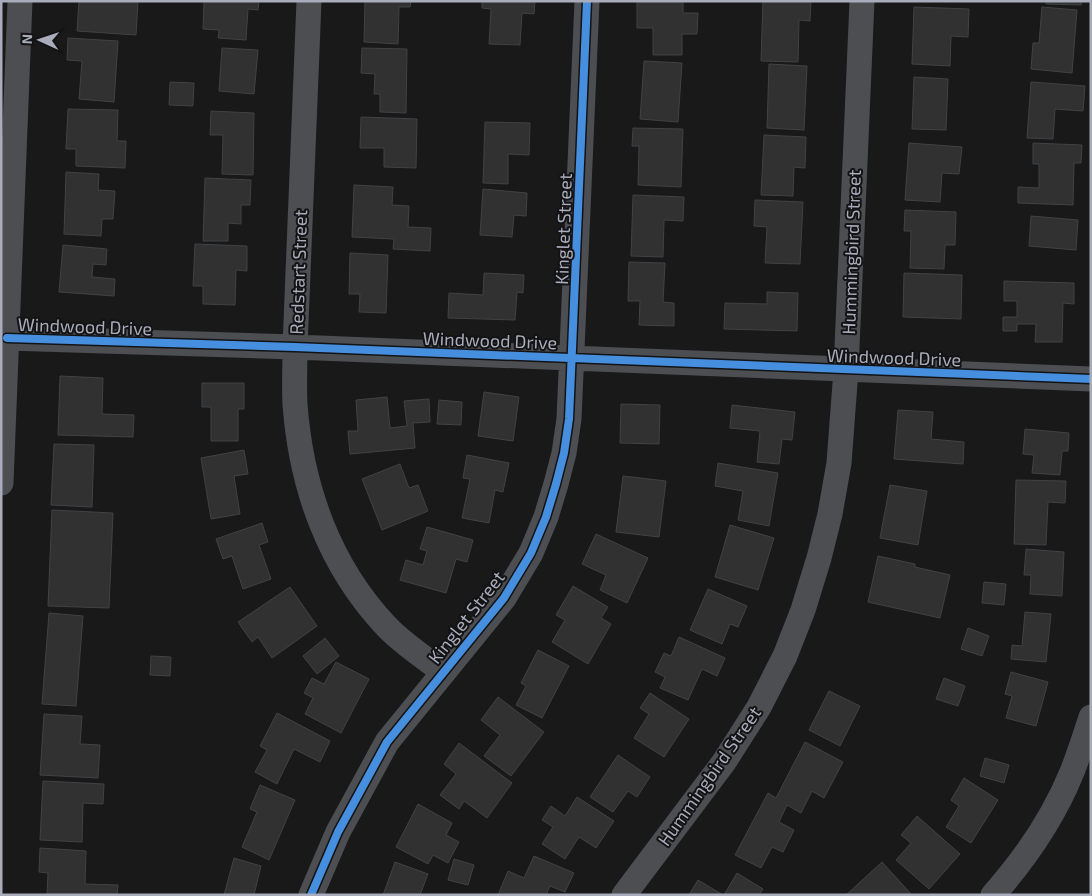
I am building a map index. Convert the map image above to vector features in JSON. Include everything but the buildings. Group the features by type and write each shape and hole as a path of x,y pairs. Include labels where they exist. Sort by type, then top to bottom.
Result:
{"street":[{"path":"1,483 20,1"},
{"name":"Redstart Street","path":"309,1 295,347 295,402 305,477 319,520 333,552 355,588 388,628 443,672"},
{"name":"Kinglet Street","path":"311,895 338,832 386,742 504,598 531,553 546,517 564,453 569,419 587,1"},
{"name":"Hummingbird Street","path":"624,895 724,762 759,707 785,656 803,610 819,558 830,514 839,463 846,370 862,1"},
{"name":"Windwood Drive","path":"7,338 295,347 1091,379"},
{"path":"993,895 1022,858 1058,802 1072,772 1091,717"}],"cycle path":[{"path":"311,895 338,832 387,742 504,598 531,553 546,517 564,453 569,419 587,1"},
{"path":"7,338 295,347 1091,379"}]}
